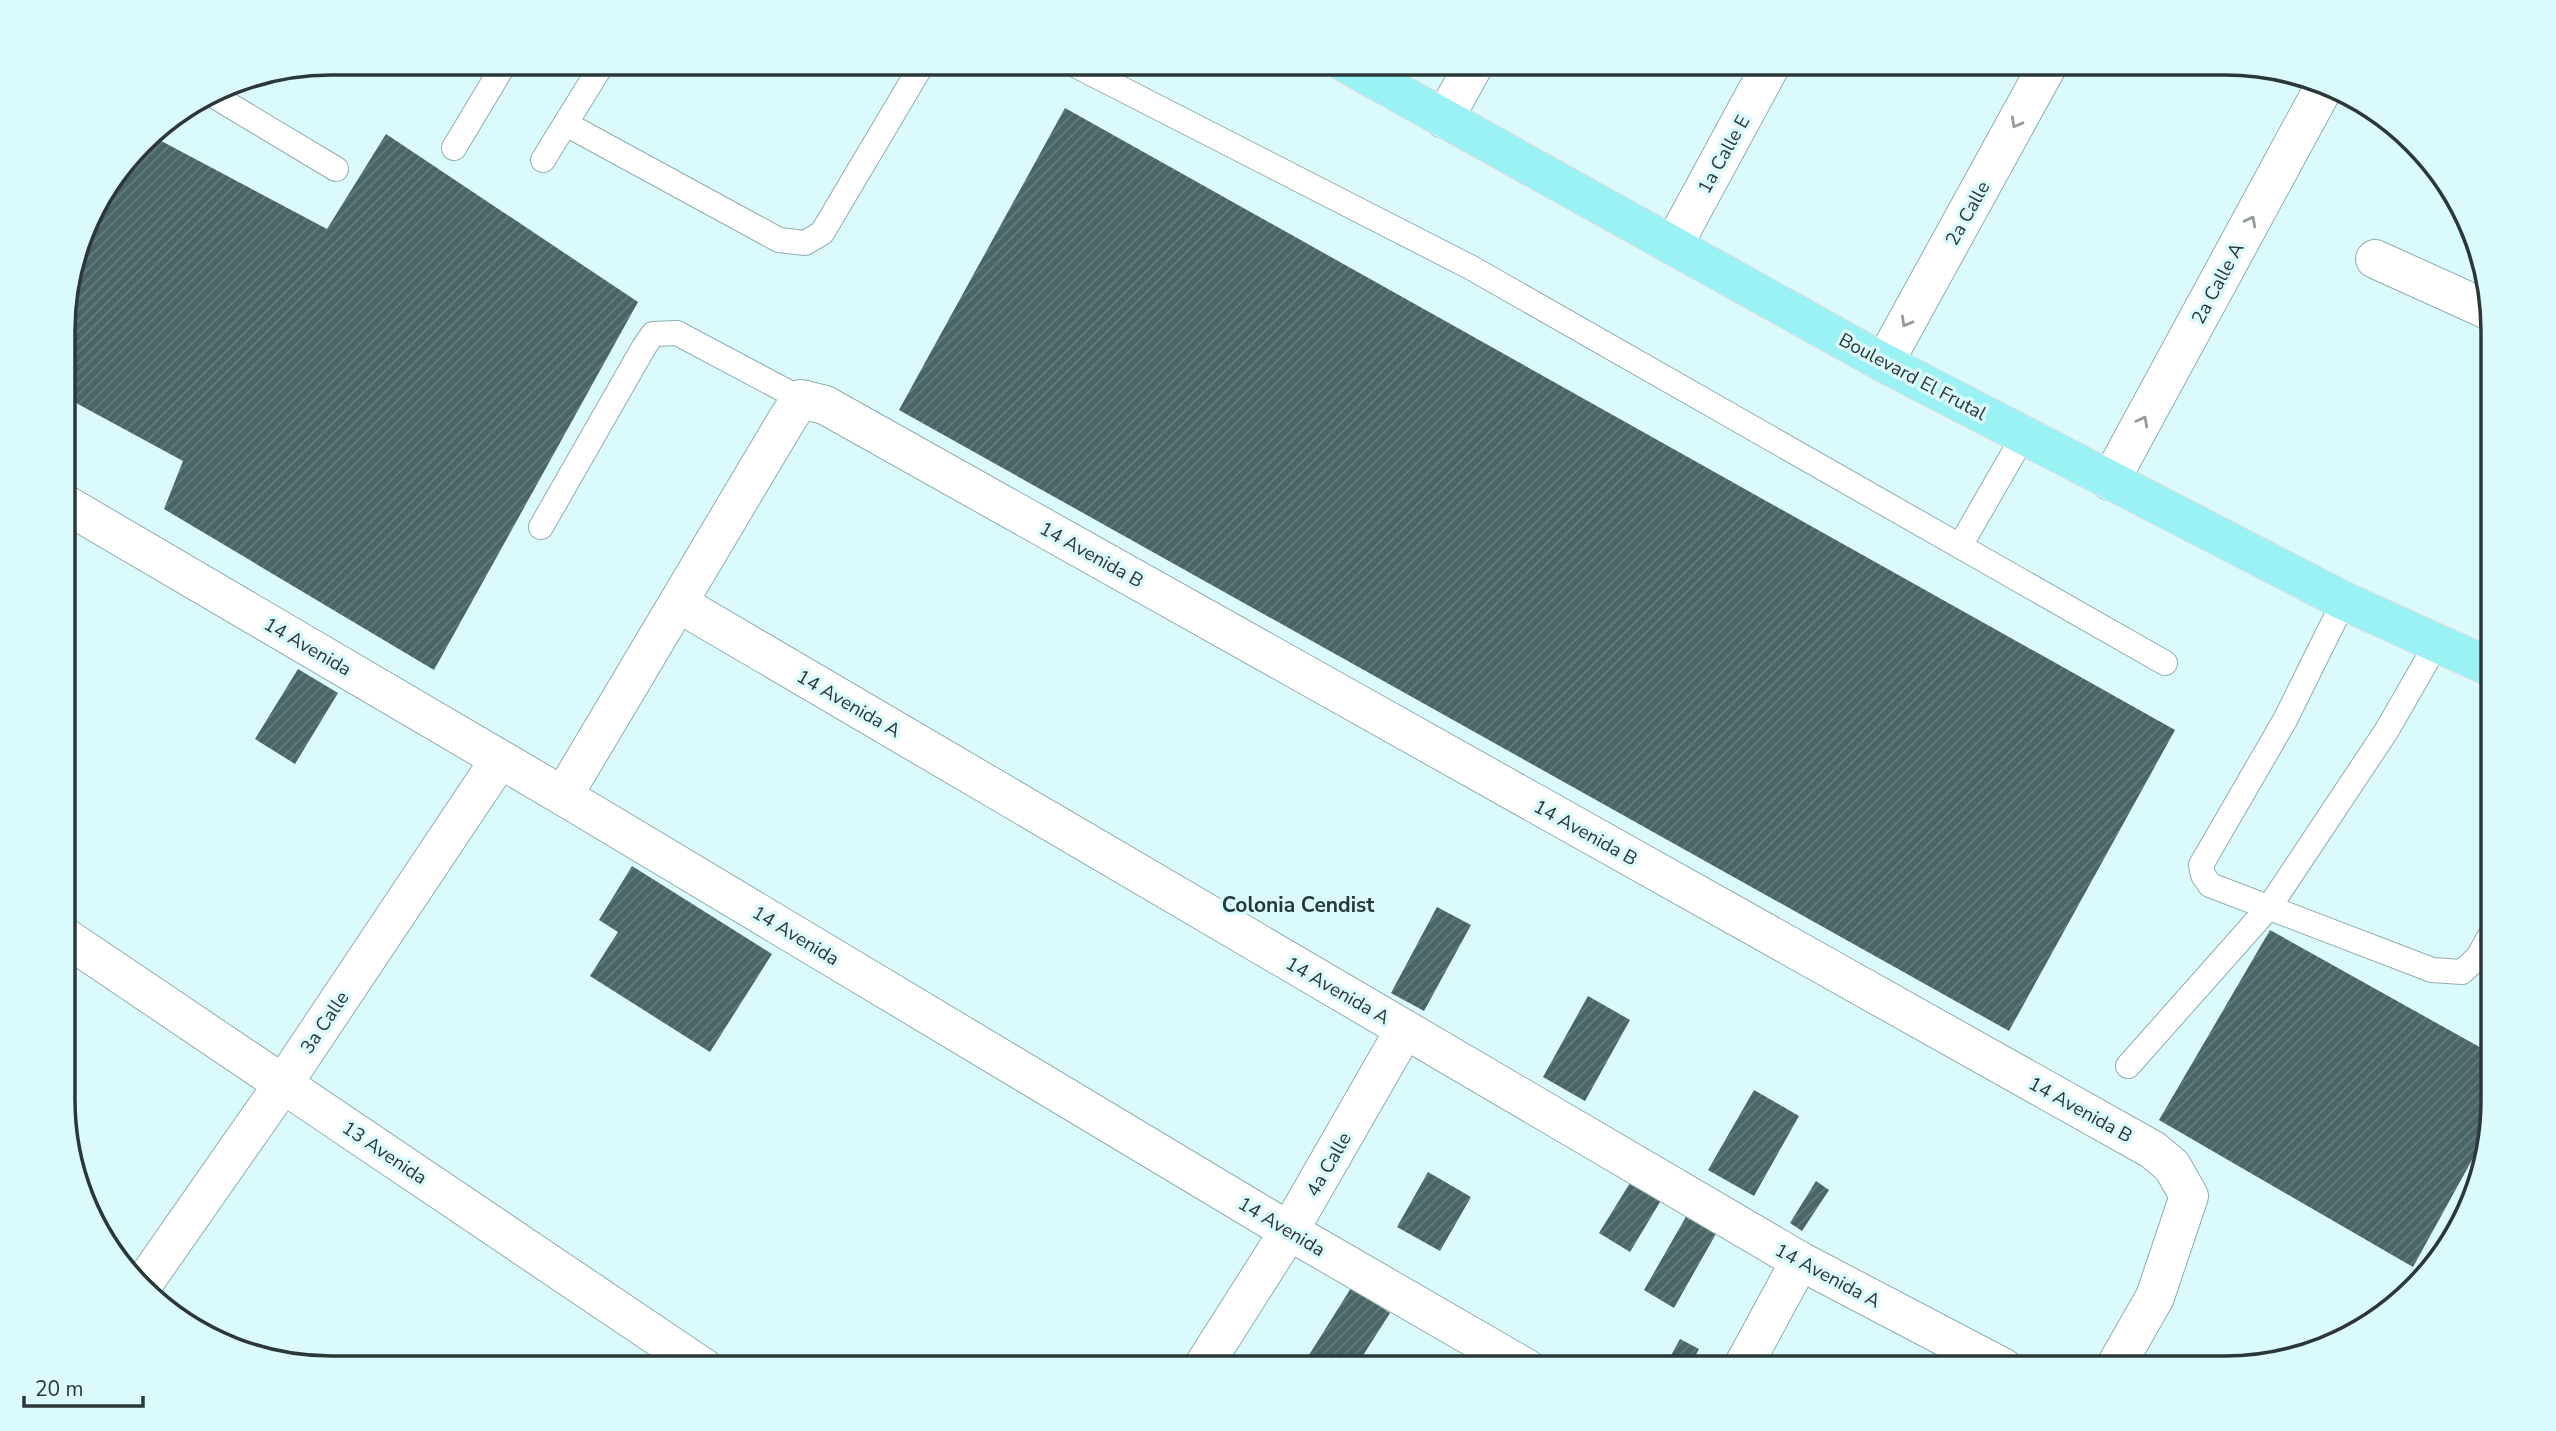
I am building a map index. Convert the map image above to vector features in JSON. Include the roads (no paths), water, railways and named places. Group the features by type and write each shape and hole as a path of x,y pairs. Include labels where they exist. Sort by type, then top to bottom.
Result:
{"main road":[{"name":"Boulevard El Frutal","path":"1367,75 1884,363 2344,601 2481,663"}],"street":[{"path":"1444,118 1468,75"},
{"name":"1a Calle E","path":"1674,244 1766,75"},
{"name":"2a Calle","path":"1884,363 2042,75"},
{"name":"2a Calle A","path":"2110,481 2320,94"},
{"path":"2375,259 2479,306"},
{"path":"563,796 801,399"},
{"name":"14 Avenida B","path":"801,399 825,405 2153,1150 2172,1166 2189,1196 2155,1297 2121,1356"},
{"name":"14 Avenida","path":"75,510 563,796 1289,1231 1505,1356"},
{"name":"14 Avenida A","path":"678,603 1800,1261 1983,1356"},
{"name":"3a Calle","path":"147,1278 283,1084 500,759"},
{"name":"13 Avenida","path":"75,944 686,1356"},
{"name":"4a Calle","path":"1210,1356 1289,1231 1405,1029"},
{"path":"1749,1356 1800,1261"}],"lane":[{"path":"454,148 498,75"},
{"path":"543,160 596,75"},
{"path":"566,124 779,240 805,243 822,233 916,75"},
{"path":"1094,75 1470,267 2165,663"},
{"path":"222,100 336,169"},
{"path":"541,527 653,334 677,333 801,399"},
{"path":"1959,546 2024,435"},
{"path":"2344,601 2285,720 2201,864 2203,875 2210,885 2432,970 2462,972 2481,952"},
{"path":"2128,1066 2270,906 2387,730 2437,643"}],"district":[{"name":"Colonia Cendist","path":"1298,905"}]}
